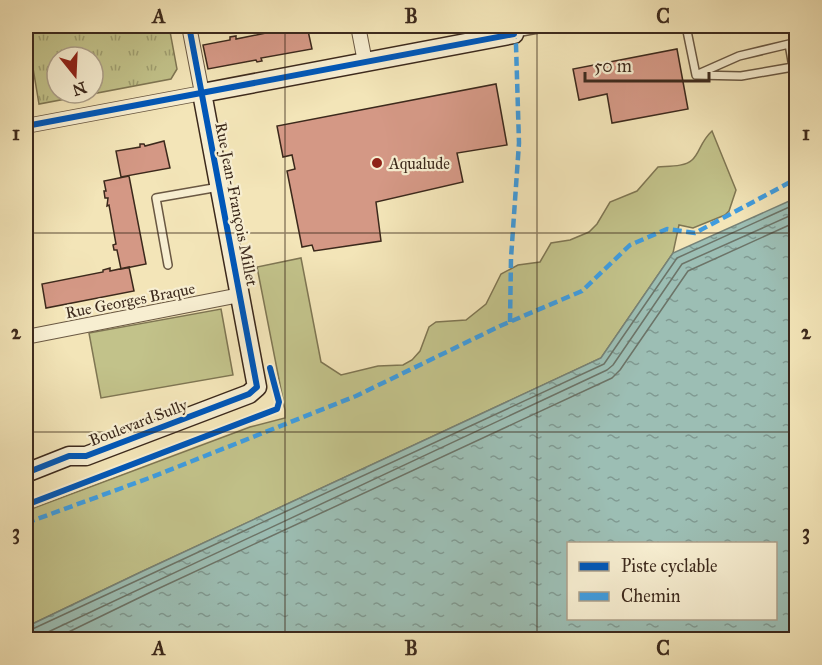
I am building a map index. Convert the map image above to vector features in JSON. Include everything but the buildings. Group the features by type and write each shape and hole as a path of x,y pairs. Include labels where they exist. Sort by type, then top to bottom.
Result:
{"street":[{"name":"Rue Jean-François Millet","path":"189,26 257,387"},
{"path":"358,26 365,62"},
{"path":"26,126 365,62 513,30"},
{"name":"Rue Georges Braque","path":"26,337 240,295"},
{"name":"Boulevard Sully","path":"26,472 69,456 86,456 249,394 257,387"}],"lane":[{"path":"513,30 554,26"},
{"path":"686,26 696,75"},
{"path":"789,44 793,67 741,76 696,75 739,56 789,44"},
{"path":"168,265 156,198 219,187"}],"green space":[{"path":"26,26 169,26 177,69 171,79 105,92 105,45 45,45 45,103 39,104"},
{"path":"712,131 736,190 729,211 725,215 693,228 679,225 673,253 601,358 26,627 26,511 250,427 285,418 257,267 301,258 321,362 341,375 378,366 403,365 412,360 420,351 429,327 436,322 466,320 486,304 501,274 518,265 540,262 551,243 570,240 589,232 597,224 610,202 637,191 658,167 689,162 695,157"},
{"path":"221,309 233,375 101,398 89,333"}],"water":[{"path":"796,198 796,639 26,639 26,627 601,358 673,253"}],"marked path":[{"path":"510,322 511,258 519,143 514,34"},
{"path":"26,523 152,477 356,396 500,326 582,291 630,245 667,229 695,233 796,179"}],"cycle path":[{"path":"26,473 69,456 86,456 249,394 257,387 189,26"},
{"path":"26,126 514,34 513,26"},
{"path":"26,505 277,409 279,402 270,368"}],"place":[{"name":"Aqualude","path":"377,163"}]}
